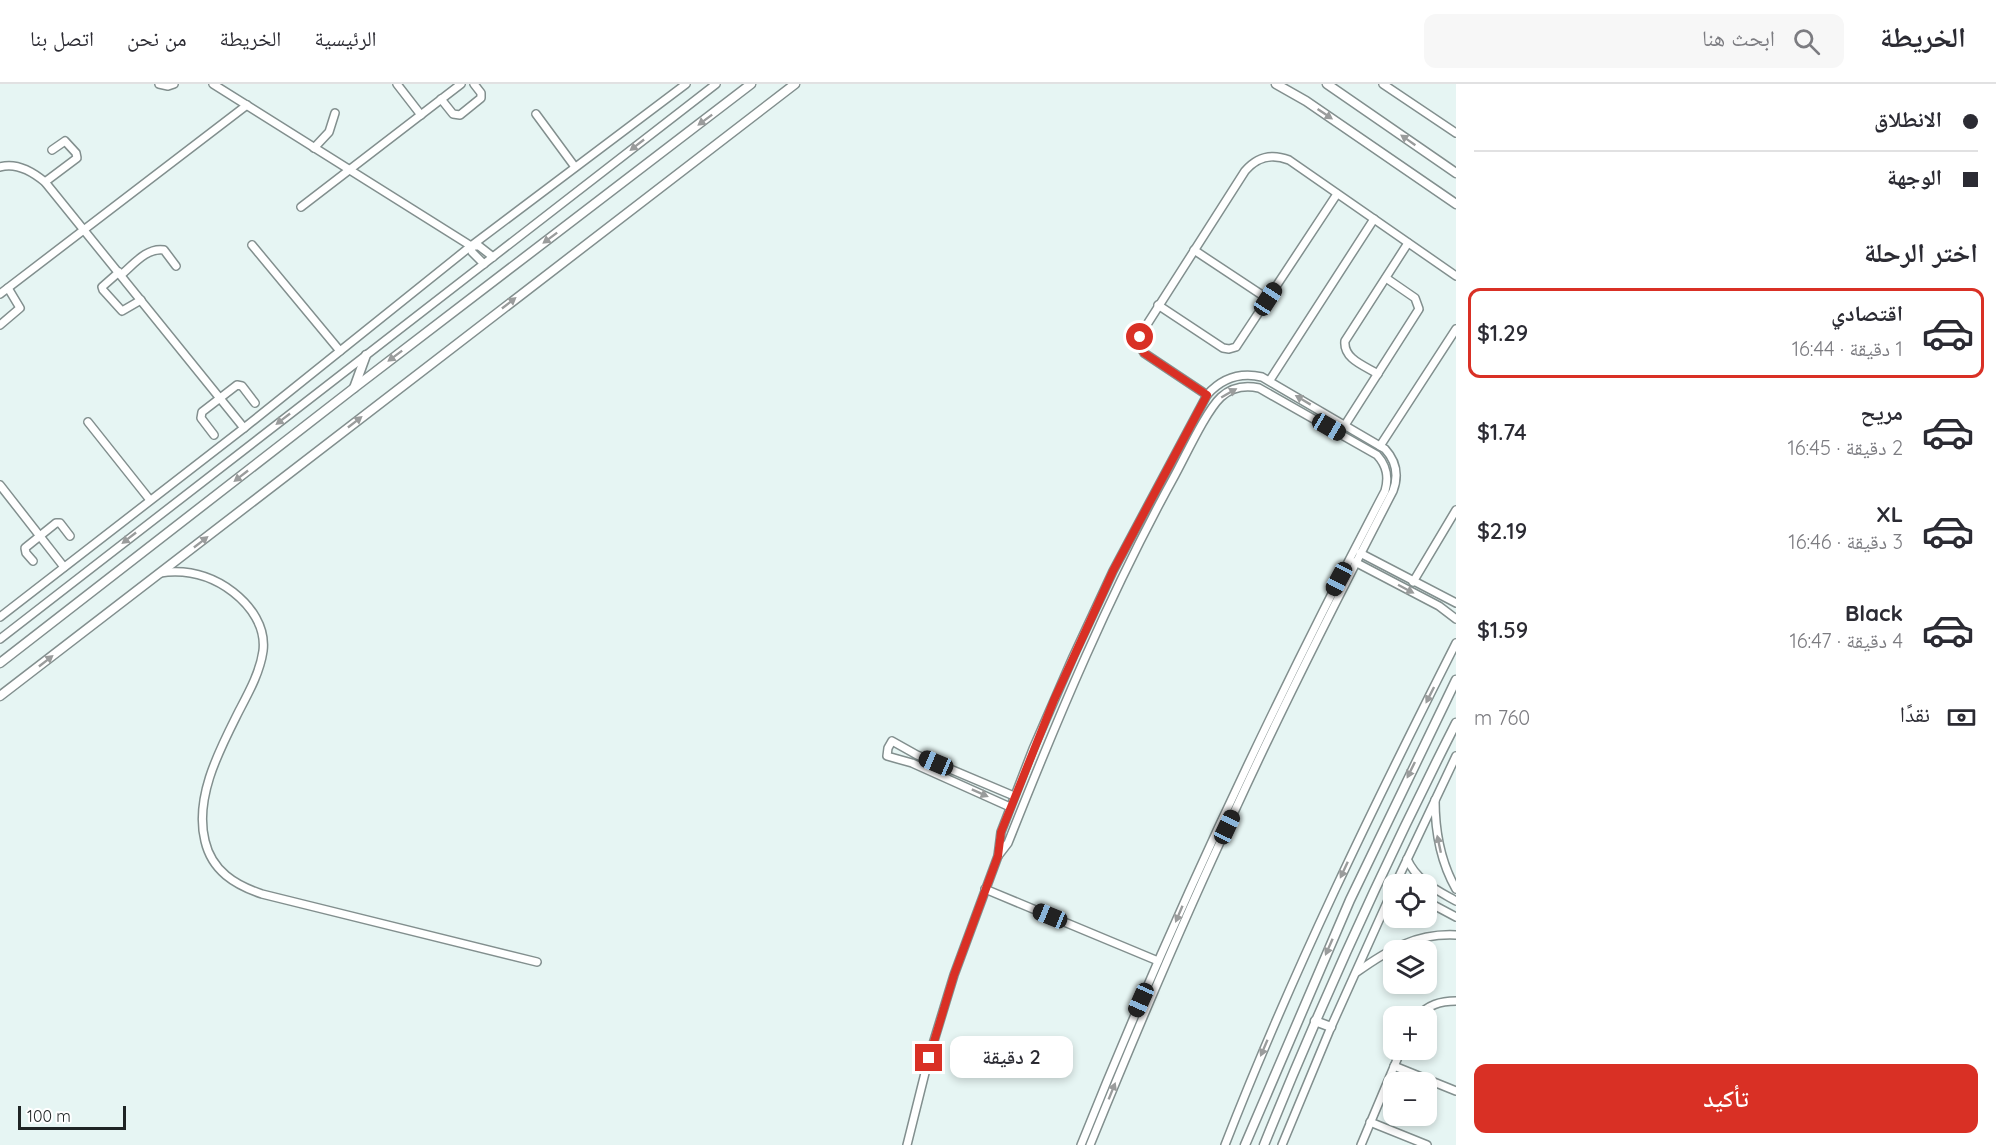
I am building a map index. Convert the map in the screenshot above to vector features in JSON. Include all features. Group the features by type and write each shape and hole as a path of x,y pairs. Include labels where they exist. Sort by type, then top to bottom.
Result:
{"street":[{"path":"159,84 168,86 174,84"},
{"path":"213,84 349,171 471,246 479,246 493,257"},
{"path":"397,84 421,115"},
{"path":"301,207 461,84"},
{"path":"441,99 453,114 460,115 481,98 481,93 474,84"},
{"path":"0,617 244,428 471,246 686,84"},
{"path":"0,639 716,84"},
{"path":"0,663 751,84"},
{"path":"0,696 795,84"},
{"path":"1276,84 1306,101 1456,204"},
{"path":"1327,84 1456,173"},
{"path":"1383,84 1456,134"},
{"path":"1396,93 1402,84"},
{"path":"0,294 247,105"},
{"path":"314,148 329,132 335,113"},
{"path":"536,114 575,167"},
{"path":"45,182 77,158 76,153 65,141 52,150"},
{"path":"1207,395 1148,357 1141,348 1140,337 1158,305 1245,171 1261,158 1275,156 1288,160 1456,276"},
{"path":"0,167 5,165 24,168 45,182 244,428"},
{"path":"1158,305 1223,348 1229,350 1238,345 1337,194"},
{"path":"1269,380 1374,219"},
{"path":"1378,374 1347,355 1344,345 1408,243"},
{"path":"252,245 340,351"},
{"path":"471,246 472,252 484,264"},
{"path":"141,300 126,311 122,311 103,290 105,283 151,250 164,250 176,266"},
{"path":"1194,250 1268,299"},
{"path":"1345,425 1419,309 1415,298 1386,278"},
{"path":"0,325 20,308 8,288"},
{"path":"1380,446 1456,329"},
{"path":"354,388 366,355"},
{"path":"998,856 999,838 1014,796 1096,607 1140,519 1207,395 1225,380 1239,375 1255,375 1269,380 1389,453 1395,463 1396,480 1393,491 1295,666 1191,896 1090,1145"},
{"path":"214,435 201,416 203,411 239,385 255,403"},
{"path":"907,1145 941,1016 985,889 998,856 1008,843 1043,752 1106,611 1144,534 1215,404 1234,388 1253,386 1265,390 1373,452 1384,464 1387,475 1386,485 1355,562 1231,807"},
{"path":"88,422 150,500"},
{"path":"1185,435 1194,440"},
{"path":"0,485 64,567"},
{"path":"1413,582 1456,510"},
{"path":"33,561 25,550 58,522 70,536"},
{"path":"1359,550 1413,582 1454,602 1448,612"},
{"path":"1355,562 1424,598 1456,619"},
{"path":"160,573 188,572 221,584 238,596 250,609 258,622 262,636 263,650 256,675 220,751 205,797 202,824 204,838 212,861 221,872 240,885 262,894 537,962"},
{"path":"1424,598 1428,590"},
{"path":"1096,607 1106,611"},
{"path":"1225,1145 1298,971 1371,815 1456,643"},
{"path":"0,655 10,656"},
{"path":"1245,1145 1360,879 1456,681"},
{"path":"1264,1145 1315,1021 1395,845 1456,723"},
{"path":"1011,807 906,761 887,756 888,747 892,741 917,755 1014,796"},
{"path":"1033,749 1043,752"},
{"path":"1400,874 1456,756"},
{"path":"1435,796 1438,844 1445,867 1456,889"},
{"path":"1407,859 1423,882 1456,901"},
{"path":"985,889 1158,961"},
{"path":"1081,1145 1158,961 1191,896"},
{"path":"1437,907 1456,917"},
{"path":"1282,1145 1331,1027 1383,915"},
{"path":"1355,974 1388,950 1405,942 1432,935 1456,935"},
{"path":"1430,1006 1443,1001 1456,1001"},
{"path":"1315,1021 1331,1027"},
{"path":"1116,1059 1124,1062"},
{"path":"1361,1145 1397,1060"},
{"path":"1394,1066 1456,1091"},
{"path":"1268,1089 1275,1095 1284,1096"},
{"path":"1259,1109 1276,1116"},
{"path":"1370,1122 1427,1145"}],"route":[{"path":"929,1058 954,975 998,856 1001,832 1033,749 1113,571 1207,395 1148,357 1139,343 1140,337"}]}
